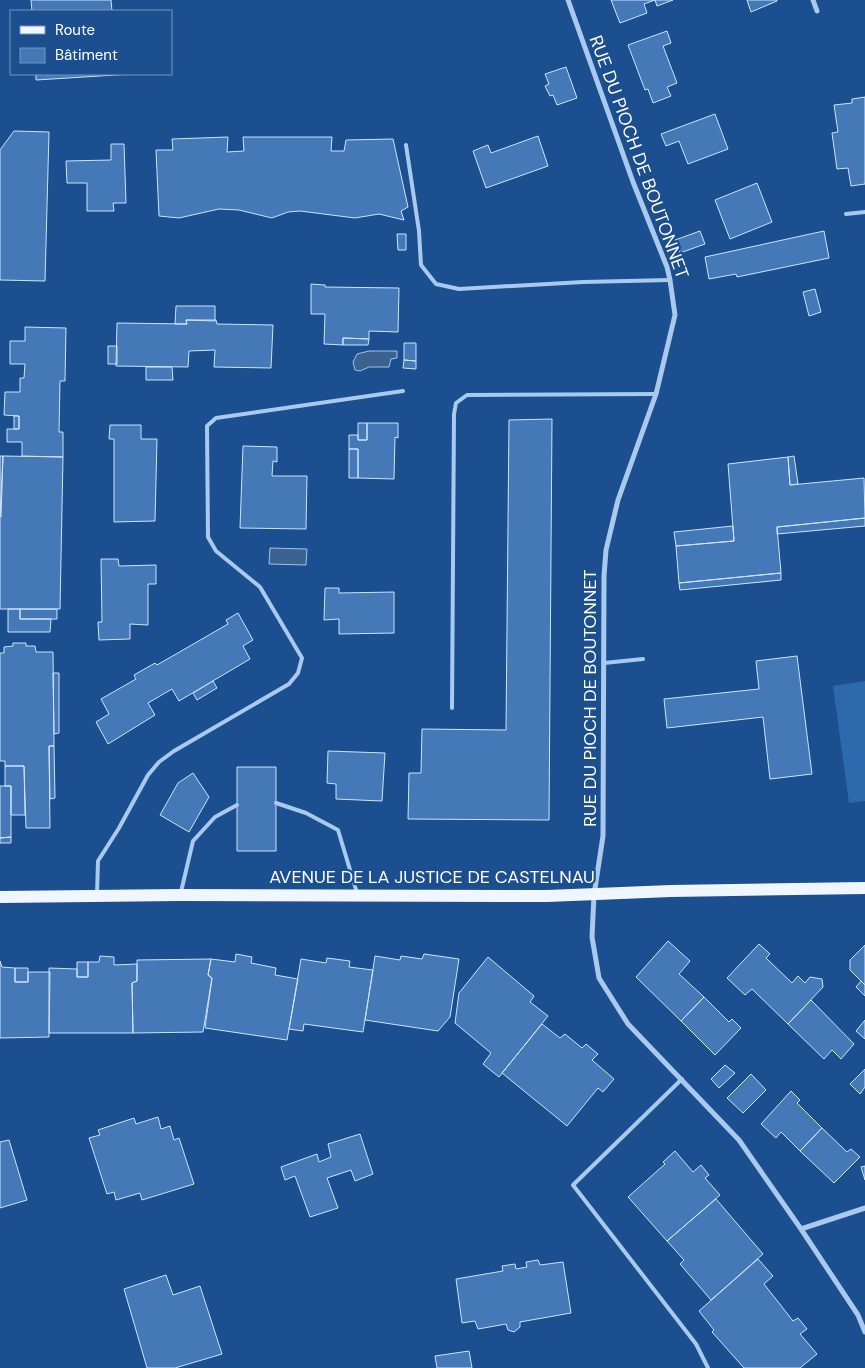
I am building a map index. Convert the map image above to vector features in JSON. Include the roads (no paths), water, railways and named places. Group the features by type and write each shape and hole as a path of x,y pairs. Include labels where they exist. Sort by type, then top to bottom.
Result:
{"main road":[{"name":"AVENUE DE LA JUSTICE DE CASTELNAU","path":"0,897 594,895 671,891 865,888"}],"street":[{"name":"RUE DU PIOCH DE BOUTONNET","path":"568,0 633,182 667,267 675,316 656,394 618,500 606,550 604,576 603,836 594,895 592,937 599,978 628,1024 740,1140 858,1315 865,1332"},
{"path":"813,0 817,11"},
{"path":"801,1229 865,1208"}],"lane":[{"path":"406,145 419,231 422,265 436,284 459,290 583,282 670,280"},
{"path":"846,214 865,212"},
{"path":"97,896 98,861 148,775 159,762 174,751 289,684 298,673 302,658 260,587 216,550 208,537 207,426 216,418 403,391"},
{"path":"452,708 454,423 456,402 467,395 656,394"},
{"path":"604,663 643,659"},
{"path":"276,803 306,812 338,830 358,896"},
{"path":"180,896 193,841 215,817 237,805"},
{"path":"682,1079 573,1185 696,1344 708,1368"}]}
